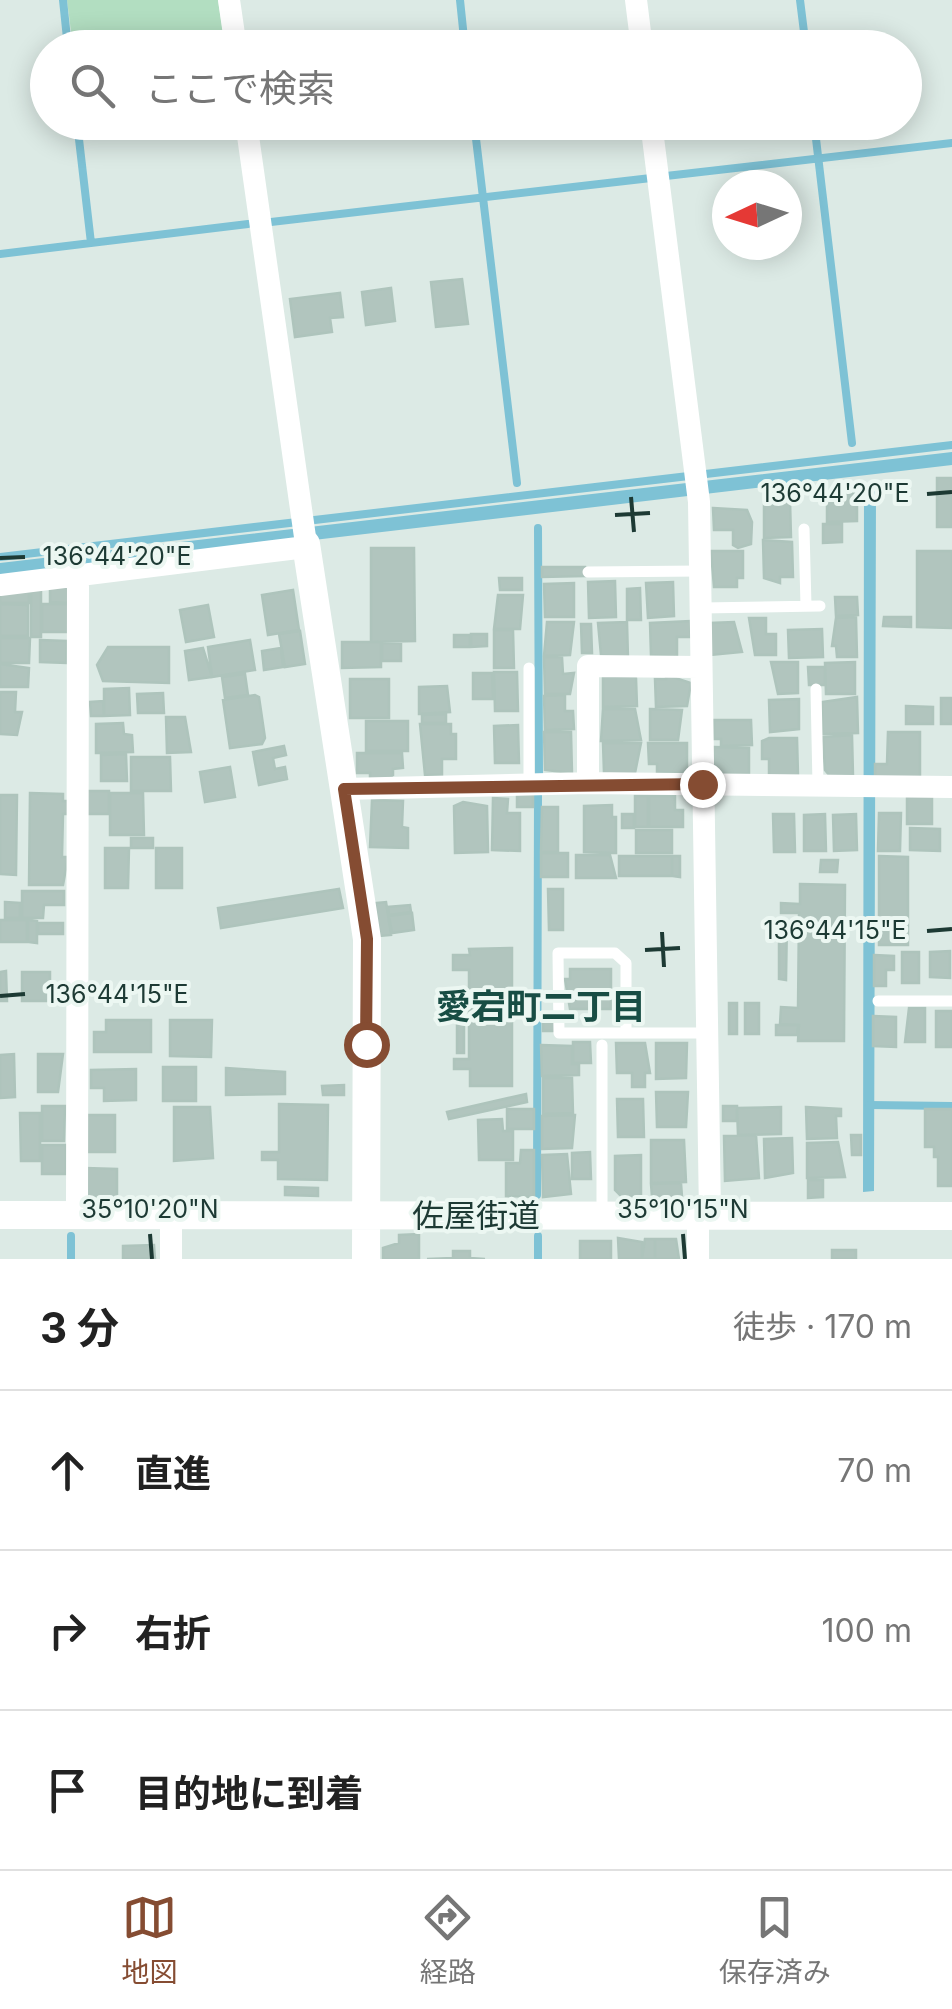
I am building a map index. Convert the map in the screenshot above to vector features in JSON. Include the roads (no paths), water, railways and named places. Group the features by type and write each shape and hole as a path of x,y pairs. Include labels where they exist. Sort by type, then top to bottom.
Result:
{"street":[{"path":"229,0 233,30"},
{"path":"636,0 640,30"},
{"path":"249,140 367,939 366,1259"},
{"path":"653,140 699,500 706,1033 704,1215 698,1259"},
{"path":"0,585 305,536"},
{"path":"77,1215 78,574"},
{"path":"588,783 588,666 700,667"},
{"path":"344,789 588,783 952,787"},
{"name":"佐屋街道","path":"0,1215 952,1216"},
{"path":"171,1259 172,1215"}],"lane":[{"path":"804,529 806,606"},
{"path":"588,572 700,571"},
{"path":"702,608 820,606"},
{"path":"529,668 529,784"},
{"path":"816,689 818,785"},
{"path":"626,1033 626,963 615,953 558,953 559,1033 626,1033 706,1033"},
{"path":"878,1001 952,1001"},
{"path":"602,1045 602,1215"}],"water":[{"path":"952,452 952,465 0,577 0,563"},
{"path":"864,491 876,491 874,1191 863,1192"}],"waterway":[{"path":"63,0 66,30"},
{"path":"460,0 463,30"},
{"path":"800,0 804,30"},
{"path":"79,140 91,243"},
{"path":"476,140 517,483"},
{"path":"816,140 852,443"},
{"path":"666,176 952,143"},
{"path":"271,222 651,178"},
{"path":"0,254 248,224"},
{"path":"0,557 952,445"},
{"path":"538,528 539,775"},
{"path":"537,1195 538,793"},
{"path":"869,1105 952,1106"},
{"path":"71,1236 71,1259"},
{"path":"538,1236 538,1259"}],"district":[{"name":"愛宕町二丁目","path":"541,1006"}]}
